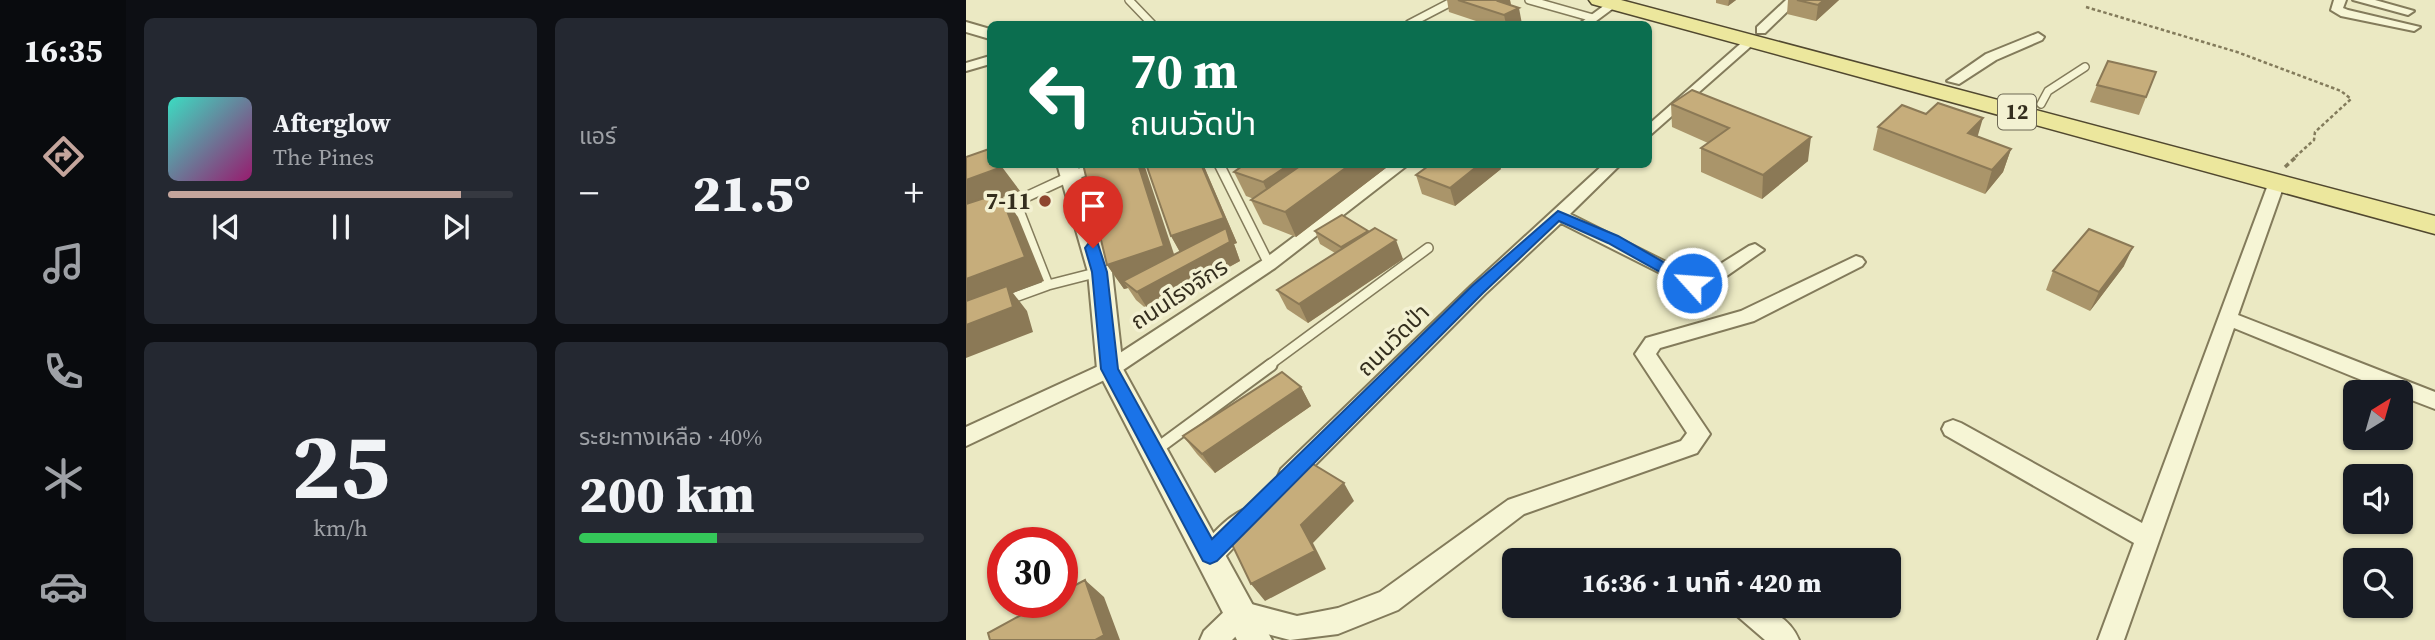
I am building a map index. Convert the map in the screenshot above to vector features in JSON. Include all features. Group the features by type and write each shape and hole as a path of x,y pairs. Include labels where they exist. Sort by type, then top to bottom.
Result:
{"main road":[{"name":"12","path":"1646,0 1756,36 2281,175 2435,207"},
{"name":"12","path":"1597,12 1756,36 1954,81 1986,97 2041,104 2281,175 2435,225"}],"street":[{"path":"1652,130 1793,0"},
{"path":"2340,0 2337,10 2345,13 2414,27"},
{"path":"2359,0 2407,11"},
{"path":"966,27 987,33"},
{"path":"1954,81 1991,57 2038,37"},
{"path":"966,67 987,61"},
{"name":"ถนนโรงจักร","path":"966,437 1110,369 1269,264 1397,168"},
{"name":"ถนนวัดป่า","path":"1280,486 1478,290 1610,168"},
{"path":"1069,170 1100,272 1110,369 1255,640"},
{"path":"2111,640 2281,175"},
{"path":"1558,215 1613,240 1692,283 1712,278 1755,250"},
{"path":"1240,614 1297,629 1338,621 1389,601 1516,507 1689,447 1699,434 1645,354 1653,343 1747,316 1856,262"},
{"path":"2227,318 2435,401"},
{"path":"1954,429 2147,538"},
{"path":"1210,555 1260,506"},
{"path":"1213,640 1240,614"},
{"path":"1759,618 1786,640"}],"lane":[{"path":"1129,0 1149,21"},
{"path":"1415,21 1455,0"},
{"path":"1529,0 1597,12"},
{"path":"2041,104 2048,91 2085,67"},
{"path":"1221,168 1269,264"},
{"path":"991,212 1016,203 1069,170"},
{"path":"1232,190 1241,183"},
{"path":"1016,203 1048,285"},
{"path":"1154,451 1428,247"},
{"path":"989,307 1048,285 1100,272"}],"path":[{"path":"2086,7 2197,39 2341,91 2351,99 2315,132 2314,139 2281,175"}],"building":[{"path":"1458,0 1499,0 1519,8 1504,15"},
{"path":"1797,0 1824,0 1818,5"},
{"path":"2108,61 2156,72 2146,97 2097,85"},
{"path":"1692,90 1811,137 1763,175 1701,148 1729,128 1671,104"},
{"path":"1938,103 1983,118 1968,133 2011,149 1992,170 1878,127 1902,105 1926,114"},
{"path":"987,150 987,168 999,168 966,180 966,157"},
{"path":"1084,168 1139,168 1164,246 1107,265"},
{"path":"1147,168 1203,168 1224,218 1171,236"},
{"path":"1240,168 1284,168 1263,182 1234,172"},
{"path":"1297,168 1346,168 1285,212 1251,200"},
{"path":"1426,168 1475,168 1450,188 1416,175"},
{"path":"1000,193 1025,257 966,279 966,204"},
{"path":"1342,215 1368,231 1341,247 1315,231"},
{"path":"1226,228 1230,242 1137,292 1123,281"},
{"path":"1375,228 1396,240 1299,304 1277,290"},
{"path":"2089,229 2133,247 2099,292 2053,271"},
{"path":"1007,286 1013,307 966,325 966,301"},
{"path":"1282,372 1301,387 1202,454 1183,436"},
{"path":"1303,458 1344,483 1301,525 1315,551 1251,584 1226,532"},
{"path":"1085,580 1104,635 1095,640 990,640 988,633 1016,618 1078,618 1078,584"}],"place":[{"name":"7-11","path":"1045,201"}],"route":[{"path":"1093,248 1100,272 1110,369 1210,555 1478,290 1558,215 1613,240 1671,274 1692,283"}]}
